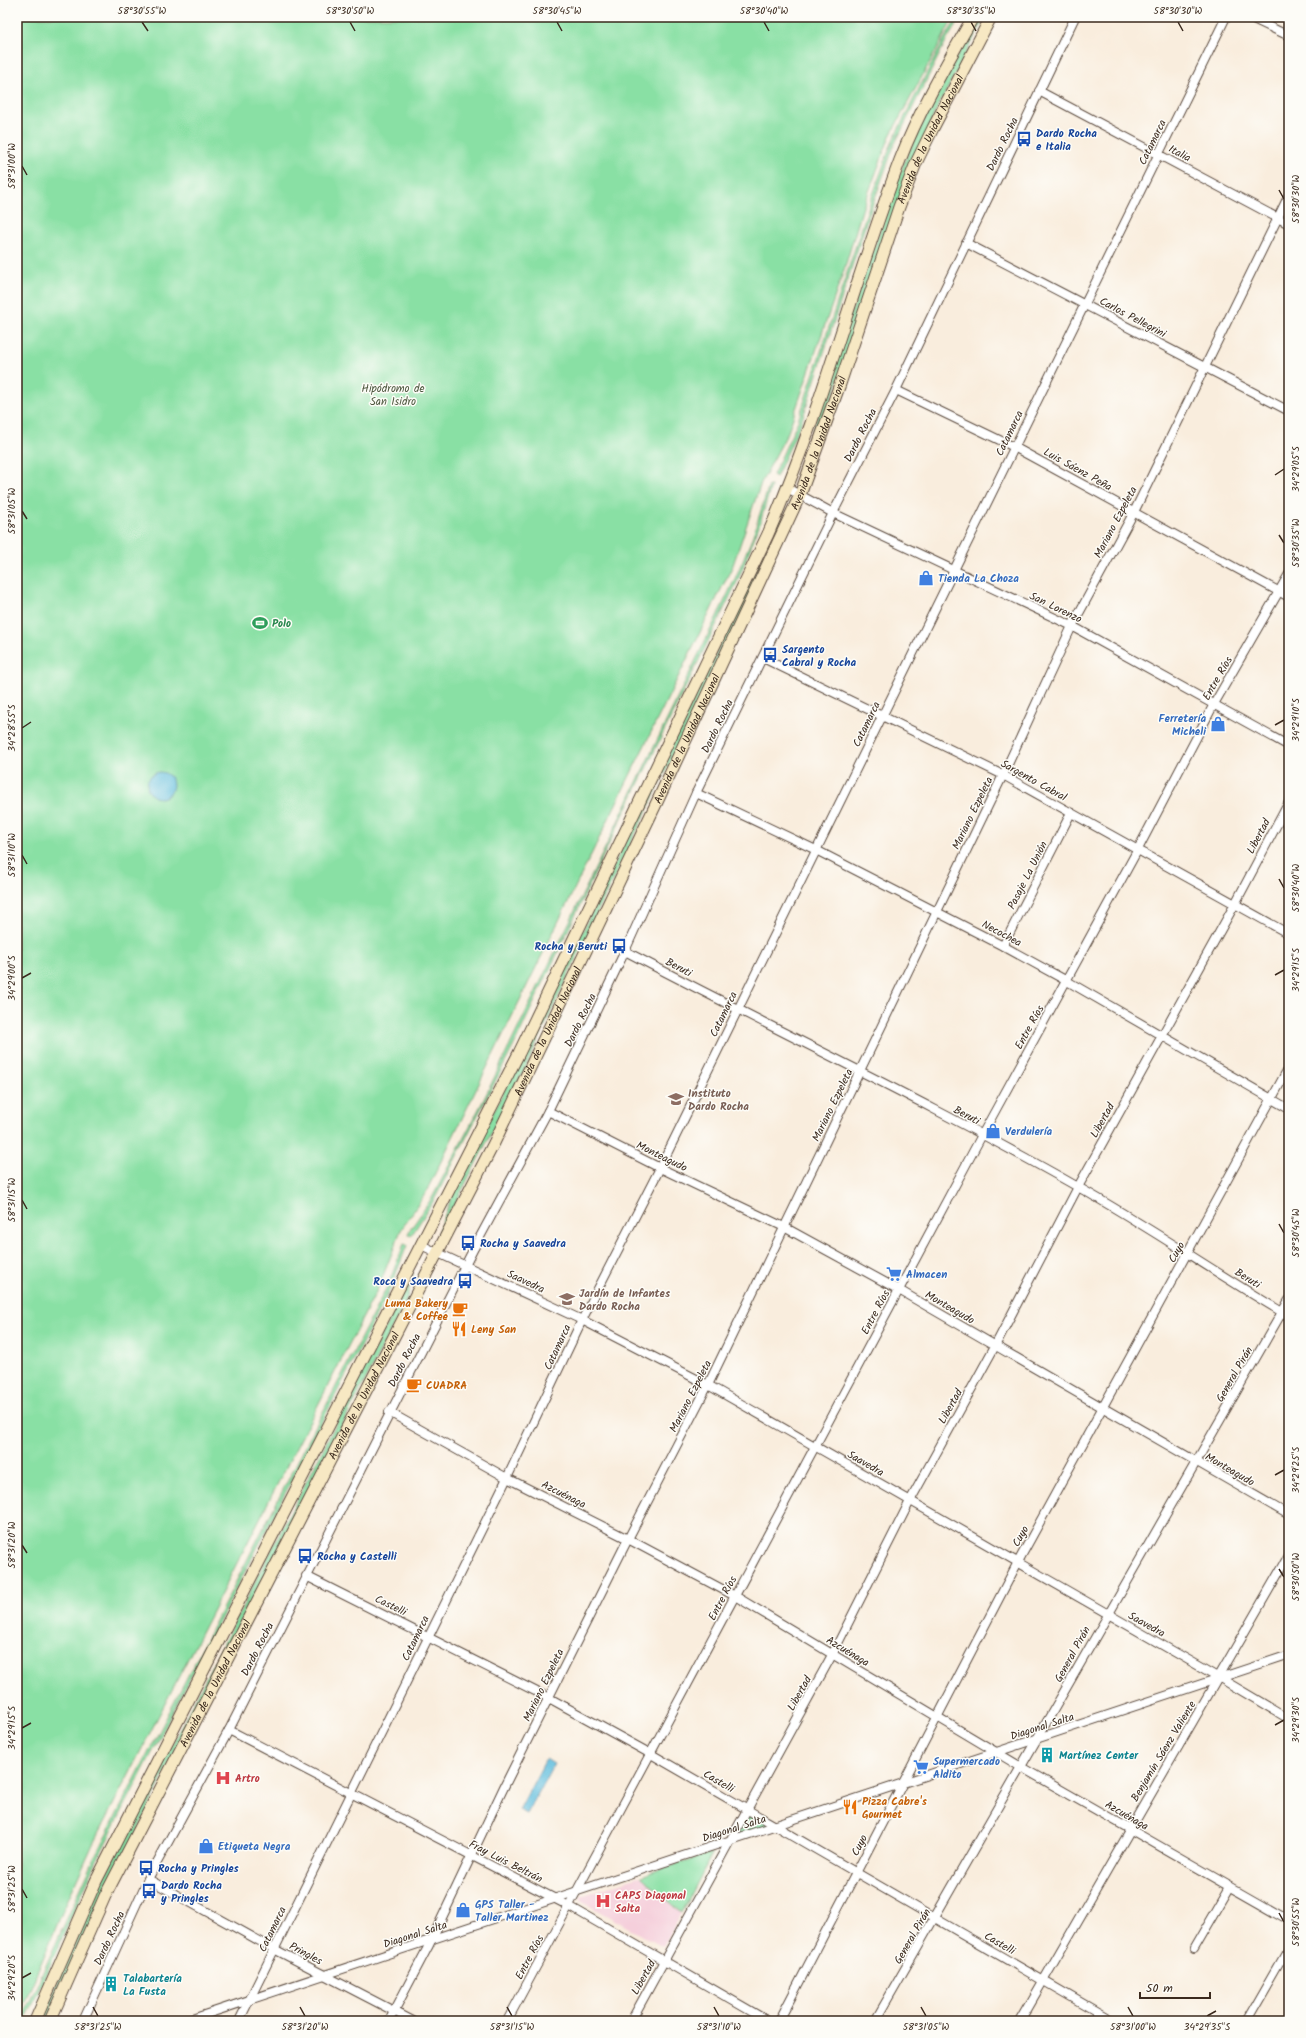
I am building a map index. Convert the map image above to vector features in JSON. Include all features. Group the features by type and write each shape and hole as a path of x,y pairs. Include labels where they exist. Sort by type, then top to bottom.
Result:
{"main road":[{"name":"Avenida de la Unidad Nacional","path":"35,2021 96,1881 522,1046 768,534 787,488 863,264 901,159 920,117 973,17"},
{"name":"Avenida de la Unidad Nacional","path":"50,2021 105,1896 494,1143 670,773 800,495 840,384 886,243 916,163 936,121 991,17"}],"street":[{"name":"Dardo Rocha","path":"83,2021 148,1879 229,1730 389,1412 548,1111 625,951 696,793 833,513 896,390 1075,17"},
{"name":"Catamarca","path":"239,2021 507,1478 582,1320 660,1168 1226,17"},
{"path":"1249,17 1289,36"},
{"name":"Italia","path":"1039,91 1289,224"},
{"name":"Mariano Ezpeleta","path":"389,2021 432,1940 504,1787 628,1539 708,1385 1003,775 1072,626 1134,512 1289,195"},
{"name":"Carlos Pellegrini","path":"966,243 1289,411"},
{"name":"Luis Sáenz Peña","path":"896,390 1014,447 1289,597"},
{"name":"San Lorenzo","path":"787,488 833,513 1072,626 1289,746"},
{"name":"Entre Ríos","path":"507,2021 982,1135 1137,851 1214,704 1289,574"},
{"name":"Sargento Cabral","path":"763,658 1003,775 1137,851 1289,934"},
{"name":"Necochea","path":"696,793 816,850 1003,946 1067,981 1289,1109"},
{"name":"Libertad","path":"631,2021 832,1655 910,1501 995,1346 1078,1187 1235,904 1289,802"},
{"name":"Pasaje La Unión","path":"1003,946 1071,813"},
{"name":"Beruti","path":"625,951 737,1010 860,1071 1078,1187 1286,1314"},
{"name":"Cuyo","path":"779,2021 904,1784 937,1716 1018,1562 1289,1067"},
{"name":"Monteagudo","path":"548,1111 660,1168 784,1227 899,1290 1289,1516"},
{"name":"Saavedra","path":"421,1245 437,1251 582,1320 708,1385 1289,1719"},
{"name":"General Pirán","path":"875,2021 935,1919 1107,1614 1196,1462 1286,1314 1289,1300"},
{"name":"Azcuénaga","path":"389,1412 507,1478 628,1539 735,1596 937,1716 1021,1768 1289,1920"},
{"name":"Benjamín Sáenz Valiente","path":"1020,2021 1130,1829 1220,1678 1289,1555"},
{"name":"Castelli","path":"306,1576 549,1698 651,1754 1113,2021"},
{"name":"Diagonal Salta","path":"186,2021 1289,1655"},
{"name":"Fray Luis Beltrán","path":"229,1730 569,1906 768,2021"},
{"name":"Pringles","path":"148,1879 274,1950 413,2021"},
{"path":"1194,1949 1230,1887"},
{"path":"1247,2021 1289,1948"}],"shaded area":[{"path":"641,1876 682,1913 663,1947 581,1901 581,1896"}],"green space":[{"name":"Hipódromo de San Isidro","path":"17,17 954,17 890,136 863,207 845,267 788,432 761,483 733,565 425,1194 401,1230 379,1286 93,1844 64,1908 17,2021"},
{"path":"958,17 961,17 946,41 895,143 869,214 801,423 776,477 773,475 798,421 872,197 892,142 943,41"},
{"path":"978,17 985,17 934,114 830,404 802,472 801,467 846,327 905,160 927,114"},
{"path":"769,486 771,486 760,523 738,580 606,850 514,1045 434,1200 411,1236 408,1234 410,1230 432,1198 483,1101 735,579 751,541"},
{"path":"785,508 777,537 721,658 604,898 529,1060 441,1231 438,1232 458,1182 552,995"},
{"path":"404,1244 407,1245 391,1287 97,1860 25,2021 21,2021 94,1859 388,1285"},
{"path":"413,1273 406,1301 182,1737 47,2021 40,2021 94,1897"},
{"path":"747,1810 776,1826 729,1841"},
{"path":"713,1852 682,1913 641,1876"}],"water":[{"path":"160,772 169,776 173,785 169,794 160,798 151,794 147,785 151,776"},
{"path":"546,1759 554,1764 527,1814 519,1810"}],"place":[{"name":"Dardo Rocha e Italia","path":"1024,139"},
{"name":"Tienda La Choza","path":"926,578"},
{"name":"Polo","path":"260,623"},
{"name":"Sargento Cabral y Rocha","path":"770,655"},
{"name":"Ferretería Micheli","path":"1218,724"},
{"name":"Rocha y Beruti","path":"619,946"},
{"name":"Instituto Dardo Rocha","path":"676,1099"},
{"name":"Verdulería","path":"993,1131"},
{"name":"Rocha y Saavedra","path":"468,1243"},
{"name":"Almacen","path":"894,1274"},
{"name":"Roca y Saavedra","path":"465,1281"},
{"name":"Jardín de Infantes Dardo Rocha","path":"567,1299"},
{"name":"Luma Bakery & Coffee","path":"460,1309"},
{"name":"Leny San","path":"459,1329"},
{"name":"CUADRA","path":"414,1385"},
{"name":"Rocha y Castelli","path":"305,1556"},
{"name":"Martínez Center","path":"1047,1755"},
{"name":"Supermercado Aldito","path":"921,1767"},
{"name":"Artro","path":"223,1778"},
{"name":"Pizza Cabre's Gourmet","path":"850,1807"},
{"name":"Etiqueta Negra","path":"206,1846"},
{"name":"Rocha y Pringles","path":"146,1868"},
{"name":"Dardo Rocha y Pringles","path":"149,1891"},
{"name":"CAPS Diagonal Salta","path":"603,1901"},
{"name":"GPS Taller - Taller Martinez","path":"463,1910"},
{"name":"Talabartería La Fusta","path":"111,1984"}]}
